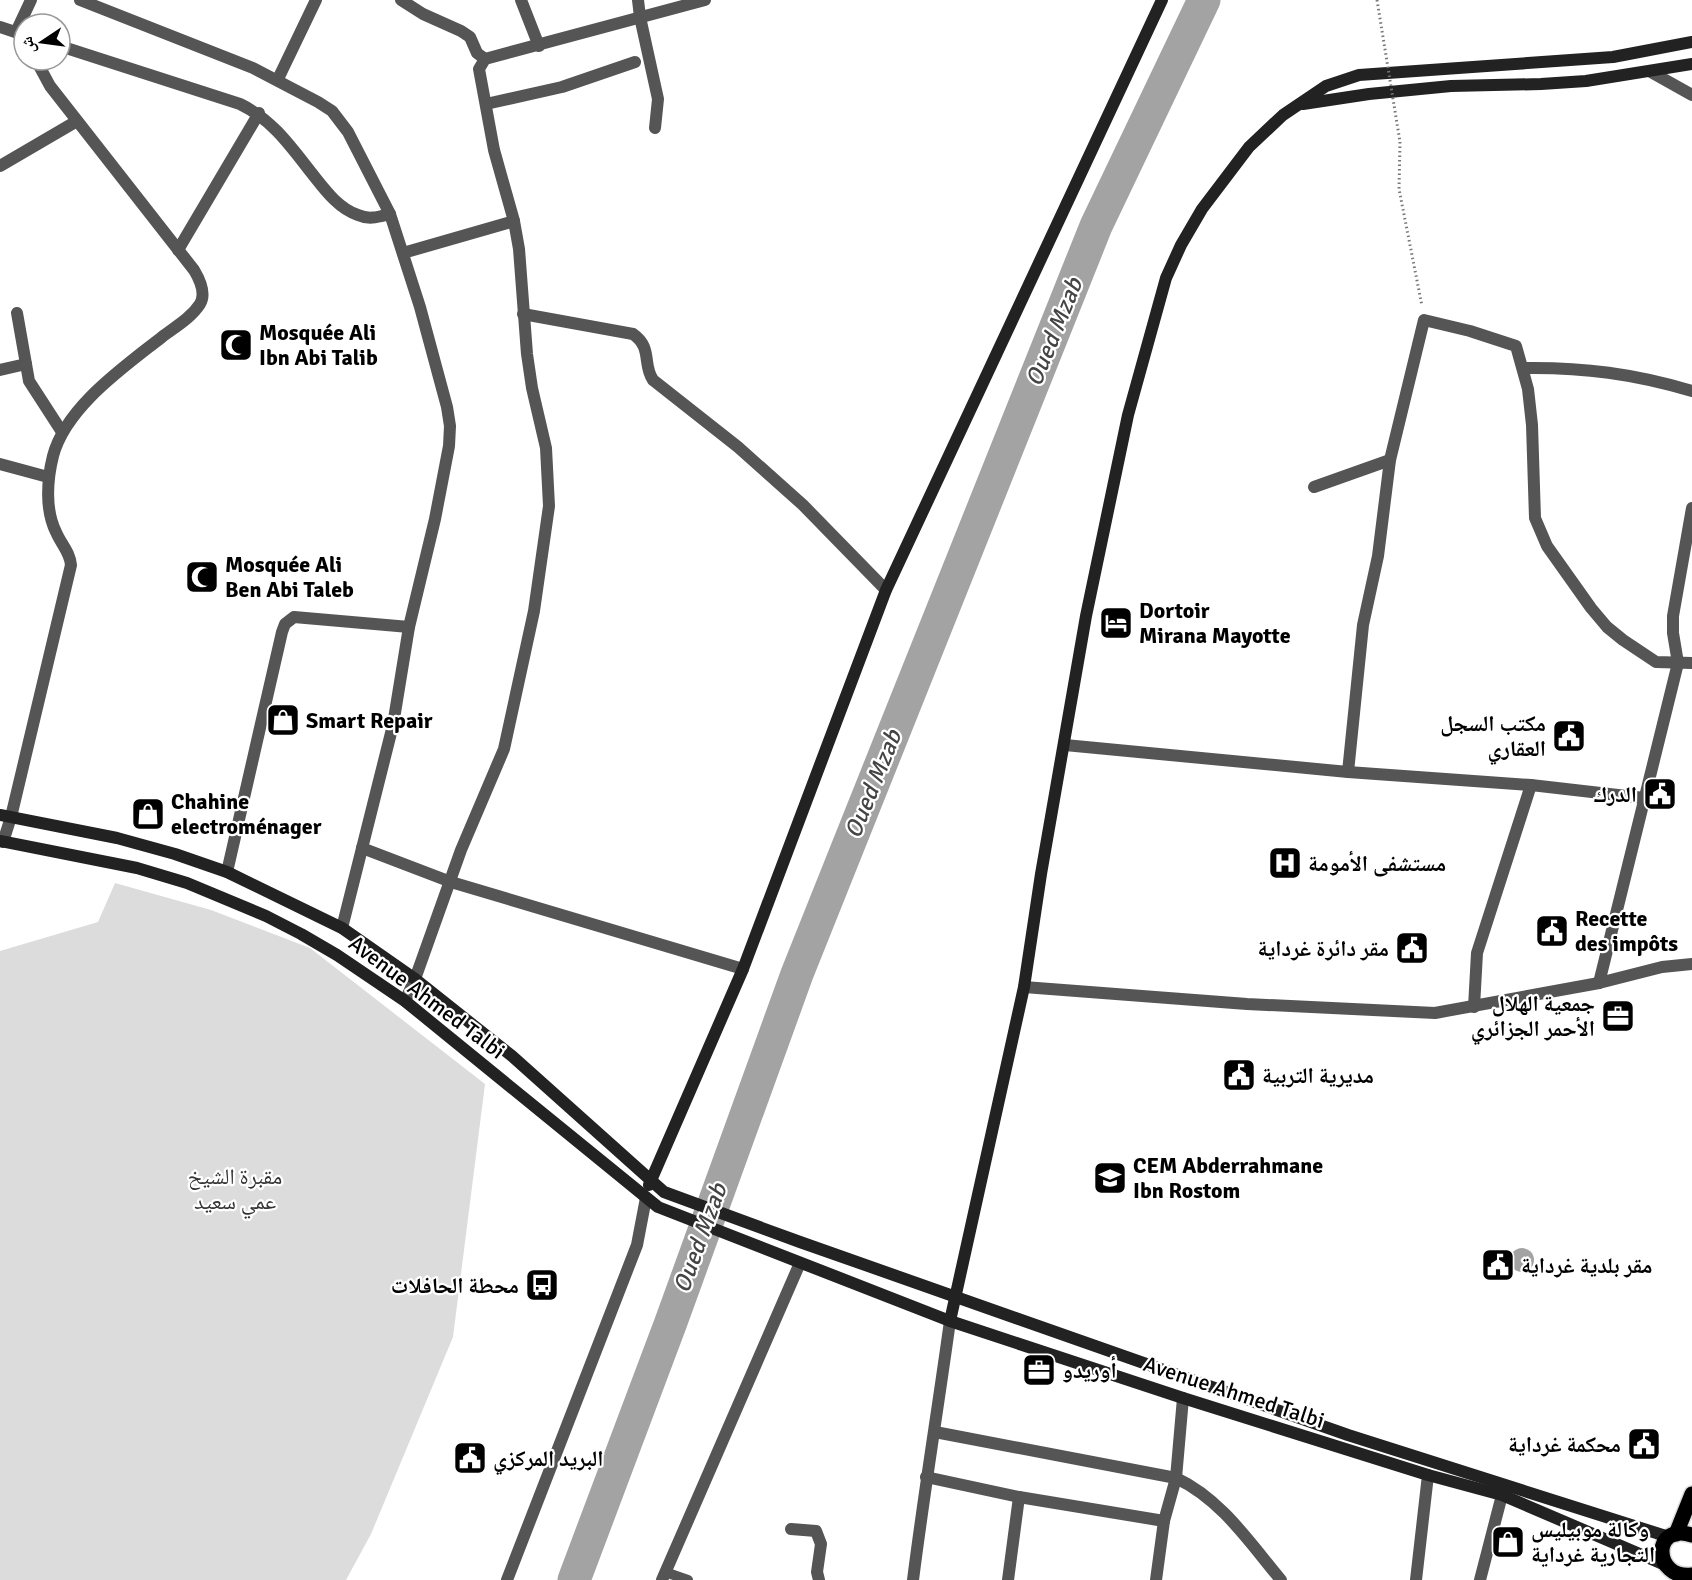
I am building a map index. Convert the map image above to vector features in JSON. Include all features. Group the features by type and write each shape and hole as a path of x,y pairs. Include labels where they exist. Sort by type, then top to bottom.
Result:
{"main road":[{"path":"646,1198 650,1180 743,969 886,590 1162,0"},
{"path":"950,1321 1024,987 1041,874 1086,616 1126,426 1166,278 1181,245 1202,209 1250,147 1267,129 1326,86 1359,75 1613,57 1692,42"},
{"path":"1299,104 1451,86 1552,83 1651,72 1692,64"},
{"path":"6,816 117,838 175,854 227,872 342,928 415,978 504,1049 564,1100 664,1192 1348,1435 1673,1535 1683,1532 1692,1534"},
{"name":"Avenue Ahmed Talbi","path":"2,842 137,868 187,883 266,916 301,934 338,955 405,1001 658,1207 950,1321 1183,1398 1428,1475 1502,1495 1667,1572"},
{"path":"1688,1577 1667,1572 1662,1549 1673,1535 1692,1494"}],"street":[{"path":"80,0 233,59 278,79 318,102 340,120 358,150 390,214 434,356 450,426 449,446 435,519 409,627 393,725 342,928"},
{"path":"278,79 316,0"},
{"path":"400,0 470,37 477,53 485,60"},
{"path":"521,0 539,46"},
{"path":"638,0 658,99 656,128"},
{"path":"405,1001 461,850 504,749 534,611 547,524 549,494 546,448 532,388 523,314 519,249 514,221 494,150 479,69 485,60 705,0"},
{"path":"72,50 240,104 258,113 342,205 357,215 371,218 390,214"},
{"path":"486,104 562,87 634,62"},
{"path":"2,842 6,816 71,565 66,549 53,527 50,509 48,477 53,454 62,432 74,415 130,362 191,314 201,303 202,292 200,280 76,121 42,72"},
{"path":"1651,72 1692,95"},
{"path":"178,250 258,113"},
{"path":"0,166 76,121"},
{"path":"403,253 514,221"},
{"path":"17,314 29,381 62,432"},
{"path":"523,314 633,334 640,339 645,346 653,380 738,447 803,505 886,590"},
{"path":"1348,772 1363,625 1378,556 1390,460 1424,320 1516,346 1528,389 1532,425 1535,518 1541,534 1591,608 1607,627 1656,662 1692,663"},
{"path":"0,370 26,364"},
{"path":"1523,368 1555,367 1623,373 1650,378 1692,391"},
{"path":"1314,487 1390,460"},
{"path":"0,464 48,477"},
{"path":"1599,983 1678,663 1673,616 1692,508"},
{"path":"227,872 285,624 294,617 409,627"},
{"path":"1065,745 1348,772 1531,785 1644,798"},
{"path":"1474,1007 1477,953 1531,785"},
{"path":"362,848 451,882 743,969"},
{"path":"1024,987 1247,1004 1435,1013 1599,983 1662,966 1692,964"},
{"path":"507,1580 637,1245 646,1198"},
{"path":"663,1576 796,1262"},
{"path":"913,1580 950,1321"},
{"path":"1156,1580 1164,1521 1176,1478 1183,1398"},
{"path":"935,1432 1176,1478 1191,1485 1224,1513 1281,1580"},
{"path":"1416,1580 1428,1475"},
{"path":"926,1477 1019,1497 1164,1521"},
{"path":"1480,1580 1502,1495"},
{"path":"1008,1580 1019,1497"},
{"path":"791,1530 816,1531 821,1544 817,1572 819,1580"}],"lane":[{"path":"663,1576 688,1580"}],"path":[{"path":"1377,0 1400,142 1399,189 1424,320"}],"green space":[{"name":"مقبرة الشيخ عمي سعيد","path":"115,883 211,910 310,948 485,1084 453,1337 371,1534 346,1580 0,1580 0,951 98,922"}],"shaded area":[{"path":"1522,1248 1527,1249 1533,1255 1533,1265 1527,1271 1522,1272 1517,1271 1511,1265 1510,1260 1511,1255 1517,1249"}],"waterway":[{"name":"Oued Mzab","path":"574,1580 671,1322 797,974 1096,226 1204,0"}],"place":[{"name":"Mosquée Ali Ibn Abi Talib","path":"236,345"},
{"name":"Mosquée Ali Ben Abi Taleb","path":"202,577"},
{"name":"Dortoir Mirana Mayotte","path":"1116,623"},
{"name":"Smart Repair","path":"283,720"},
{"name":"مكتب السجل العقاري","path":"1569,736"},
{"name":"الدرك","path":"1660,794"},
{"name":"Chahine electroménager","path":"148,814"},
{"name":"مستشفى الأمومة","path":"1285,863"},
{"name":"Recette des impôts","path":"1552,931"},
{"name":"مقر دائرة غرداية","path":"1412,948"},
{"name":"جمعية الهلال الأحمر الجزائري","path":"1618,1016"},
{"name":"مديرية التربية","path":"1239,1075"},
{"name":"CEM Abderrahmane Ibn Rostom","path":"1110,1178"},
{"name":"مقر بلدية غرداية","path":"1498,1265"},
{"name":"محطة الحافلات","path":"542,1285"},
{"name":"أوريدو","path":"1039,1370"},
{"name":"محكمة غرداية","path":"1644,1444"},
{"name":"البريد المركزي","path":"470,1458"},
{"name":"وكالة موبيليس التجارية غرداية","path":"1508,1542"}]}
